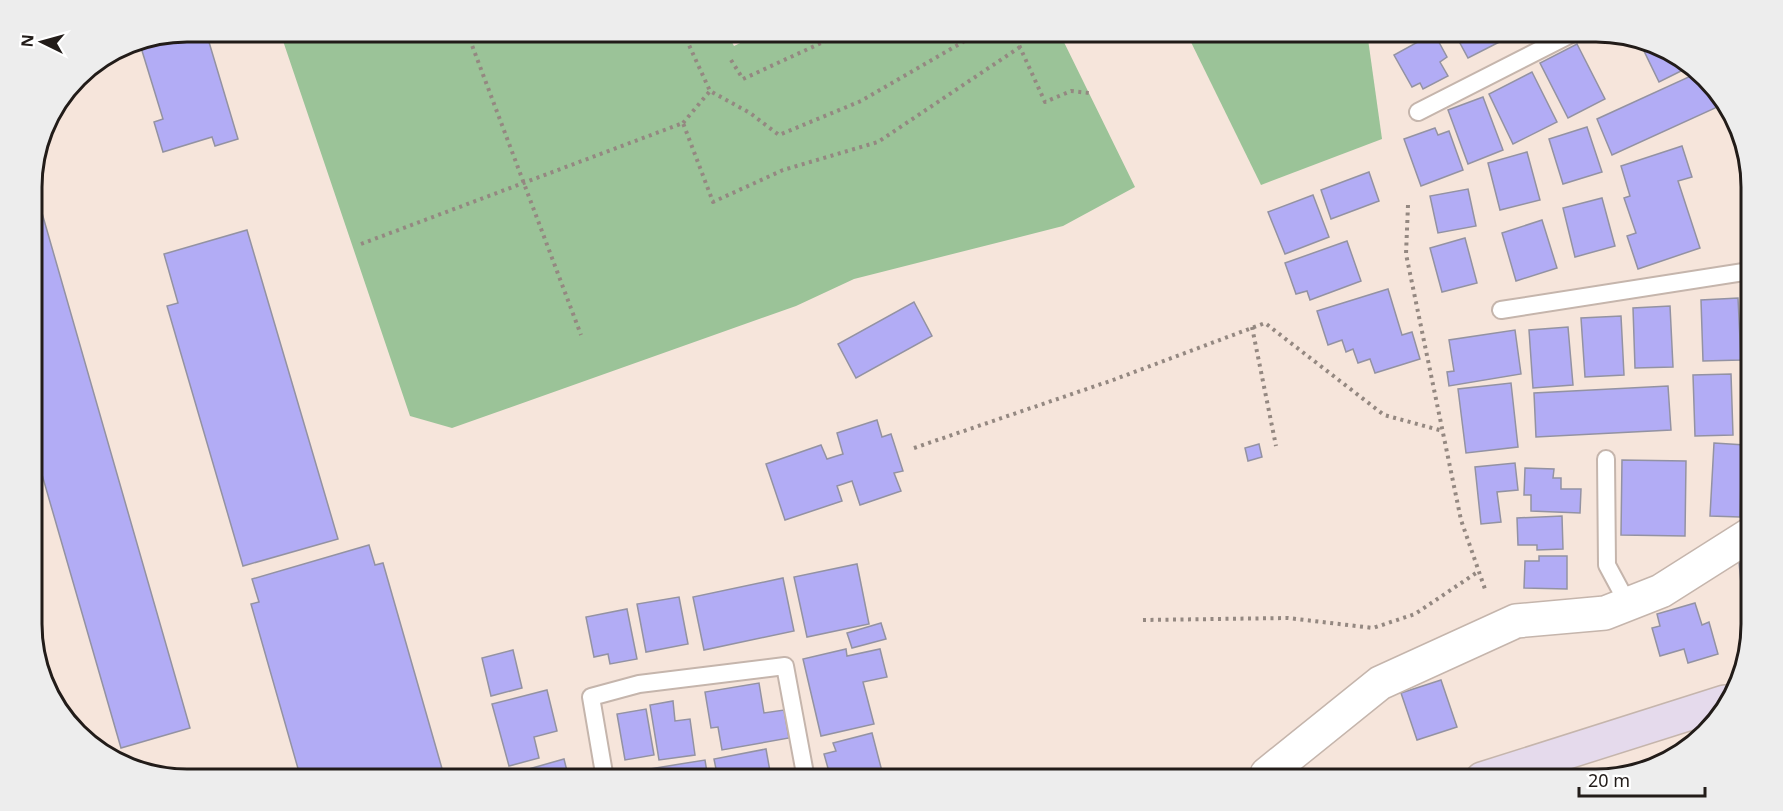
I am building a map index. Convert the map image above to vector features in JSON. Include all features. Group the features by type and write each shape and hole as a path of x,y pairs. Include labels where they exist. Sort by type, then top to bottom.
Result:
{"street":[{"path":"1273,769 1380,683 1516,621 1605,613 1661,591 1741,540"},
{"path":"1514,769 1715,705"}],"lane":[{"path":"1418,112 1555,42"},
{"path":"1502,310 1741,272"},
{"path":"1606,459 1607,565 1628,604"},
{"path":"603,769 591,698 639,684 785,666 804,769"}],"path":[{"path":"471,42 581,335"},
{"path":"688,42 710,91 750,113 779,135 861,100 962,42"},
{"path":"731,60 743,79 823,42"},
{"path":"1018,42 1045,102 1071,91 1089,93"},
{"path":"683,123 713,202 783,170 878,142 1020,47"},
{"path":"361,244 683,123 710,91"},
{"path":"1408,205 1406,254 1461,520 1497,630"},
{"path":"914,448 1113,380 1265,323 1384,415 1443,431"},
{"path":"1252,327 1276,446"},
{"path":"1143,620 1288,618 1373,628 1415,614 1479,571"}],"green space":[{"path":"283,42 732,42 734,46 742,42 1064,42 1135,187 1063,226 854,279 796,306 452,428 410,416"},
{"path":"1191,42 1368,42 1382,139 1261,185"}],"building":[{"path":"209,42 238,139 215,146 212,137 163,152 154,122 163,119 142,50 168,43"},
{"path":"1418,42 1439,42 1447,57 1440,62 1448,76 1423,89 1420,83 1412,87 1394,55"},
{"path":"1459,42 1499,42 1468,58"},
{"path":"1577,44 1605,99 1568,118 1540,63"},
{"path":"1644,51 1668,61 1682,71 1659,82"},
{"path":"1532,72 1557,122 1513,144 1489,94"},
{"path":"1689,77 1717,107 1612,155 1597,119"},
{"path":"1483,97 1503,150 1468,164 1448,110"},
{"path":"1587,127 1602,172 1563,184 1549,139"},
{"path":"1435,128 1438,135 1449,131 1463,170 1421,186 1404,139"},
{"path":"1682,146 1692,177 1678,181 1700,248 1638,269 1627,236 1636,233 1624,198 1630,196 1621,166"},
{"path":"1527,152 1540,200 1500,210 1488,163"},
{"path":"1369,172 1379,201 1331,219 1321,190"},
{"path":"1468,189 1476,226 1438,233 1430,196"},
{"path":"1313,195 1329,237 1285,254 1268,212"},
{"path":"1602,198 1615,246 1575,257 1563,208"},
{"path":"42,213 190,728 121,748 42,475"},
{"path":"1542,220 1557,268 1516,281 1502,233"},
{"path":"247,230 338,539 243,566 167,306 178,303 164,254"},
{"path":"1465,238 1477,283 1442,292 1430,248"},
{"path":"1347,241 1361,281 1310,300 1307,291 1296,294 1285,263"},
{"path":"1388,289 1402,335 1412,332 1420,359 1375,373 1370,359 1358,363 1353,349 1346,352 1342,340 1328,345 1317,311"},
{"path":"1738,298 1741,360 1703,361 1701,300"},
{"path":"914,302 932,336 856,378 838,344"},
{"path":"1670,306 1673,367 1635,368 1633,308"},
{"path":"1621,316 1624,375 1585,377 1581,318"},
{"path":"1568,327 1573,385 1533,388 1529,330"},
{"path":"1515,330 1521,374 1449,386 1447,372 1454,371 1449,340"},
{"path":"1731,374 1733,435 1695,436 1693,375"},
{"path":"1511,383 1518,447 1466,453 1458,389"},
{"path":"1668,386 1671,430 1536,437 1534,393"},
{"path":"877,420 882,437 891,434 903,471 894,473 901,491 860,505 852,481 837,486 842,501 785,520 766,464 821,445 827,459 843,454 837,433"},
{"path":"1714,443 1741,445 1740,517 1710,516"},
{"path":"1259,444 1262,457 1248,461 1245,448"},
{"path":"1622,460 1686,461 1685,536 1621,535"},
{"path":"1515,463 1518,490 1497,492 1501,522 1481,524 1475,467"},
{"path":"1525,468 1554,469 1553,478 1561,478 1561,489 1581,489 1580,513 1531,511 1531,495 1524,495"},
{"path":"1562,516 1563,549 1537,550 1537,545 1518,545 1517,518"},
{"path":"369,545 375,565 383,563 442,769 298,769 251,604 259,602 252,579"},
{"path":"1539,556 1567,556 1567,589 1524,588 1525,561 1539,561"},
{"path":"1739,561 1741,561 1741,584"},
{"path":"857,564 869,624 807,637 794,577"},
{"path":"783,578 794,631 704,650 693,597"},
{"path":"679,597 688,644 646,652 637,604"},
{"path":"1695,603 1702,625 1709,622 1718,654 1688,663 1684,649 1660,656 1652,628 1660,626 1657,614"},
{"path":"627,609 637,659 610,664 608,654 594,657 586,617"},
{"path":"881,623 886,639 852,648 847,633"},
{"path":"846,649 847,656 880,649 887,677 863,682 874,724 821,736 803,659"},
{"path":"513,650 522,688 491,696 482,658"},
{"path":"1441,680 1457,727 1417,740 1401,693"},
{"path":"759,683 764,713 784,710 789,738 722,750 718,727 711,728 705,692"},
{"path":"547,690 557,731 534,737 539,758 509,766 492,704"},
{"path":"673,701 675,721 690,719 695,755 659,760 650,705"},
{"path":"646,709 654,755 625,760 617,714"},
{"path":"872,733 881,769 828,769 824,754 836,751 833,743"},
{"path":"766,749 770,769 716,769 714,759"},
{"path":"564,759 566,769 529,769"},
{"path":"705,760 706,769 649,769"}]}
